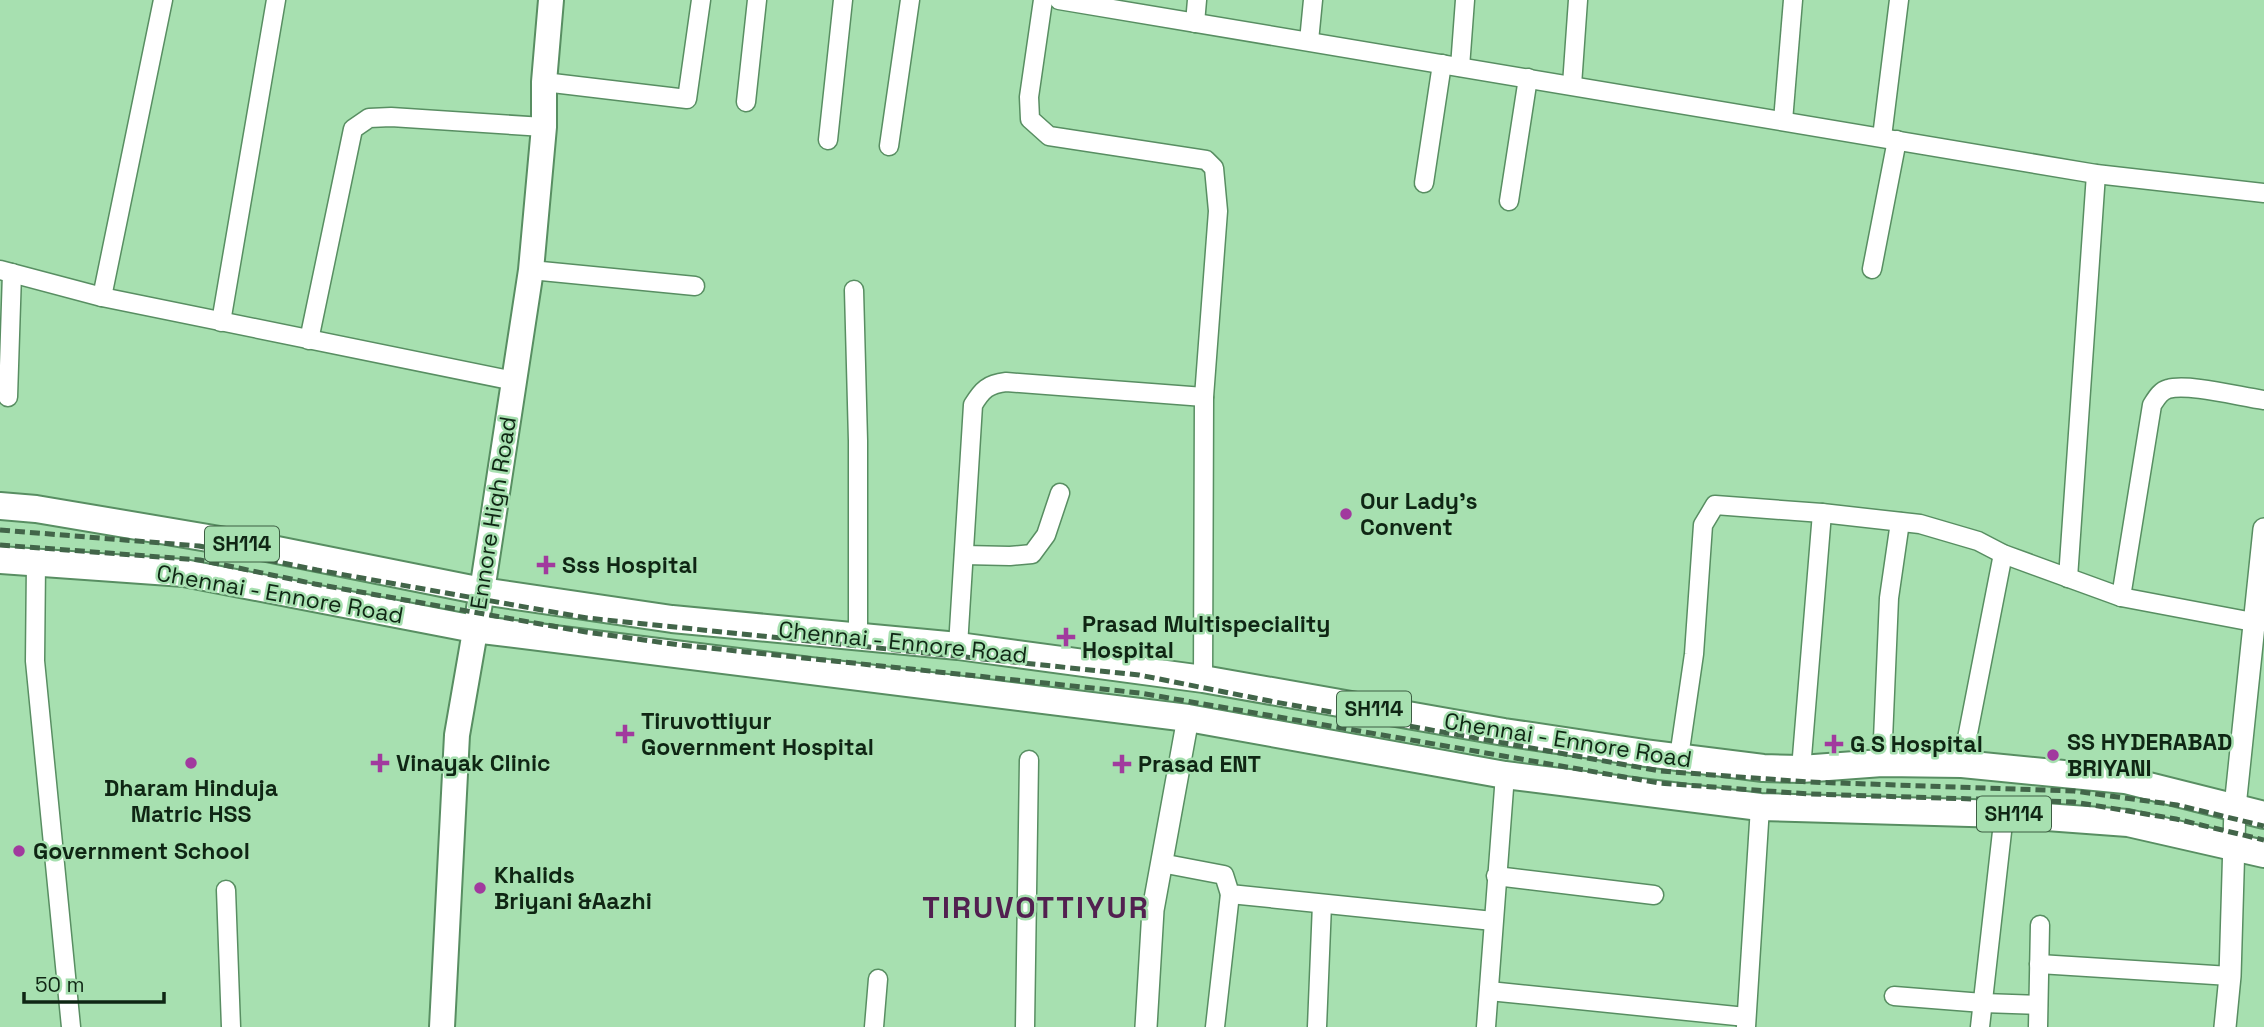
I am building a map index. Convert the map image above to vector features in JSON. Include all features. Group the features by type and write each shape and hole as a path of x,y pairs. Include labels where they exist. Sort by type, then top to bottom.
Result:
{"main road":[{"name":"Ennore High Road","path":"442,1027 457,735 482,592 531,270 544,127 544,82 551,0"},
{"name":"Chennai - Ennore Road","path":"0,506 37,509 267,548 482,592 672,619 958,646 1203,679 1504,732 1688,759 1763,768 1801,769 1882,763 1962,764 2125,780 2264,815"},
{"name":"Chennai - Ennore Road","path":"0,560 184,573 474,629 1188,718 1505,775 1760,807 2004,814 2129,823 2264,855"},
{"path":"1688,759 1692,798"}],"street":[{"path":"102,297 163,0"},
{"path":"221,322 276,0"},
{"path":"544,82 687,99 701,0"},
{"path":"746,102 757,0"},
{"path":"828,140 844,0"},
{"path":"889,146 910,0"},
{"path":"1044,0 1028,97 1030,119 1039,129 1049,136 1206,160 1214,169 1218,211 1204,397 1203,679"},
{"path":"1059,0 2096,174 2264,193"},
{"path":"1195,23 1196,0"},
{"path":"1309,41 1313,0"},
{"path":"1424,183 1465,0"},
{"path":"1572,85 1578,0"},
{"path":"1783,121 1793,0"},
{"path":"1872,269 1889,138 1899,0"},
{"path":"1509,201 1528,78"},
{"path":"309,340 353,129 369,118 391,117 544,127"},
{"path":"2068,578 2096,174"},
{"path":"531,270 695,286"},
{"path":"8,397 6,272 102,297 514,381"},
{"path":"854,290 858,441 858,636"},
{"path":"958,646 973,405 981,392 990,384 1006,382 1204,397"},
{"path":"2121,597 2152,405 2159,394 2166,389 2185,388 2264,400"},
{"path":"964,555 1032,554 1046,535 1060,493"},
{"path":"1688,759 1703,525 1715,505 1920,524 1978,541 2003,554 2121,597 2253,622"},
{"path":"1801,769 1822,513"},
{"path":"1882,763 1889,598 1900,522"},
{"path":"2225,1027 2230,976 2235,807 2264,529"},
{"path":"1962,764 2003,554"},
{"path":"36,563 35,661 71,1027"},
{"path":"1146,1027 1153,910 1188,718"},
{"path":"1025,1027 1028,760"},
{"path":"1486,1027 1505,775"},
{"path":"1489,991 1746,1022 1760,807"},
{"path":"1980,1027 2004,814"},
{"path":"1161,863 1224,875 1230,894 1215,1027"},
{"path":"1496,876 1654,895"},
{"path":"226,890 231,1027"},
{"path":"1230,894 1493,920"},
{"path":"1317,1027 1322,904"},
{"path":"2038,1027 2040,925"},
{"path":"2039,964 2230,976"},
{"path":"874,1027 878,979"},
{"path":"1894,996 2038,1005"}],"railway":[{"path":"0,530 199,546 587,618 1139,675 1660,771 1808,782 2074,791 2177,805 2264,826"},
{"path":"0,545 200,560 315,584 586,632 680,645 1140,693 1659,783 1809,794 2074,802 2176,819 2264,840"}],"place":[{"name":"Our Lady's Convent","path":"1346,514"},
{"name":"Sss Hospital","path":"546,565"},
{"name":"Prasad Multispeciality Hospital","path":"1066,637"},
{"name":"Tiruvottiyur Government Hospital","path":"625,734"},
{"name":"G S Hospital","path":"1834,744"},
{"name":"SS HYDERABAD BRIYANI","path":"2053,755"},
{"name":"Dharam Hinduja Matric HSS","path":"191,763"},
{"name":"Vinayak Clinic","path":"380,763"},
{"name":"Prasad ENT","path":"1122,764"},
{"name":"Government School","path":"19,851"},
{"name":"Khalids Briyani &Aazhi","path":"480,888"}],"district":[{"name":"TIRUVOTTIYUR","path":"1036,908"}]}
